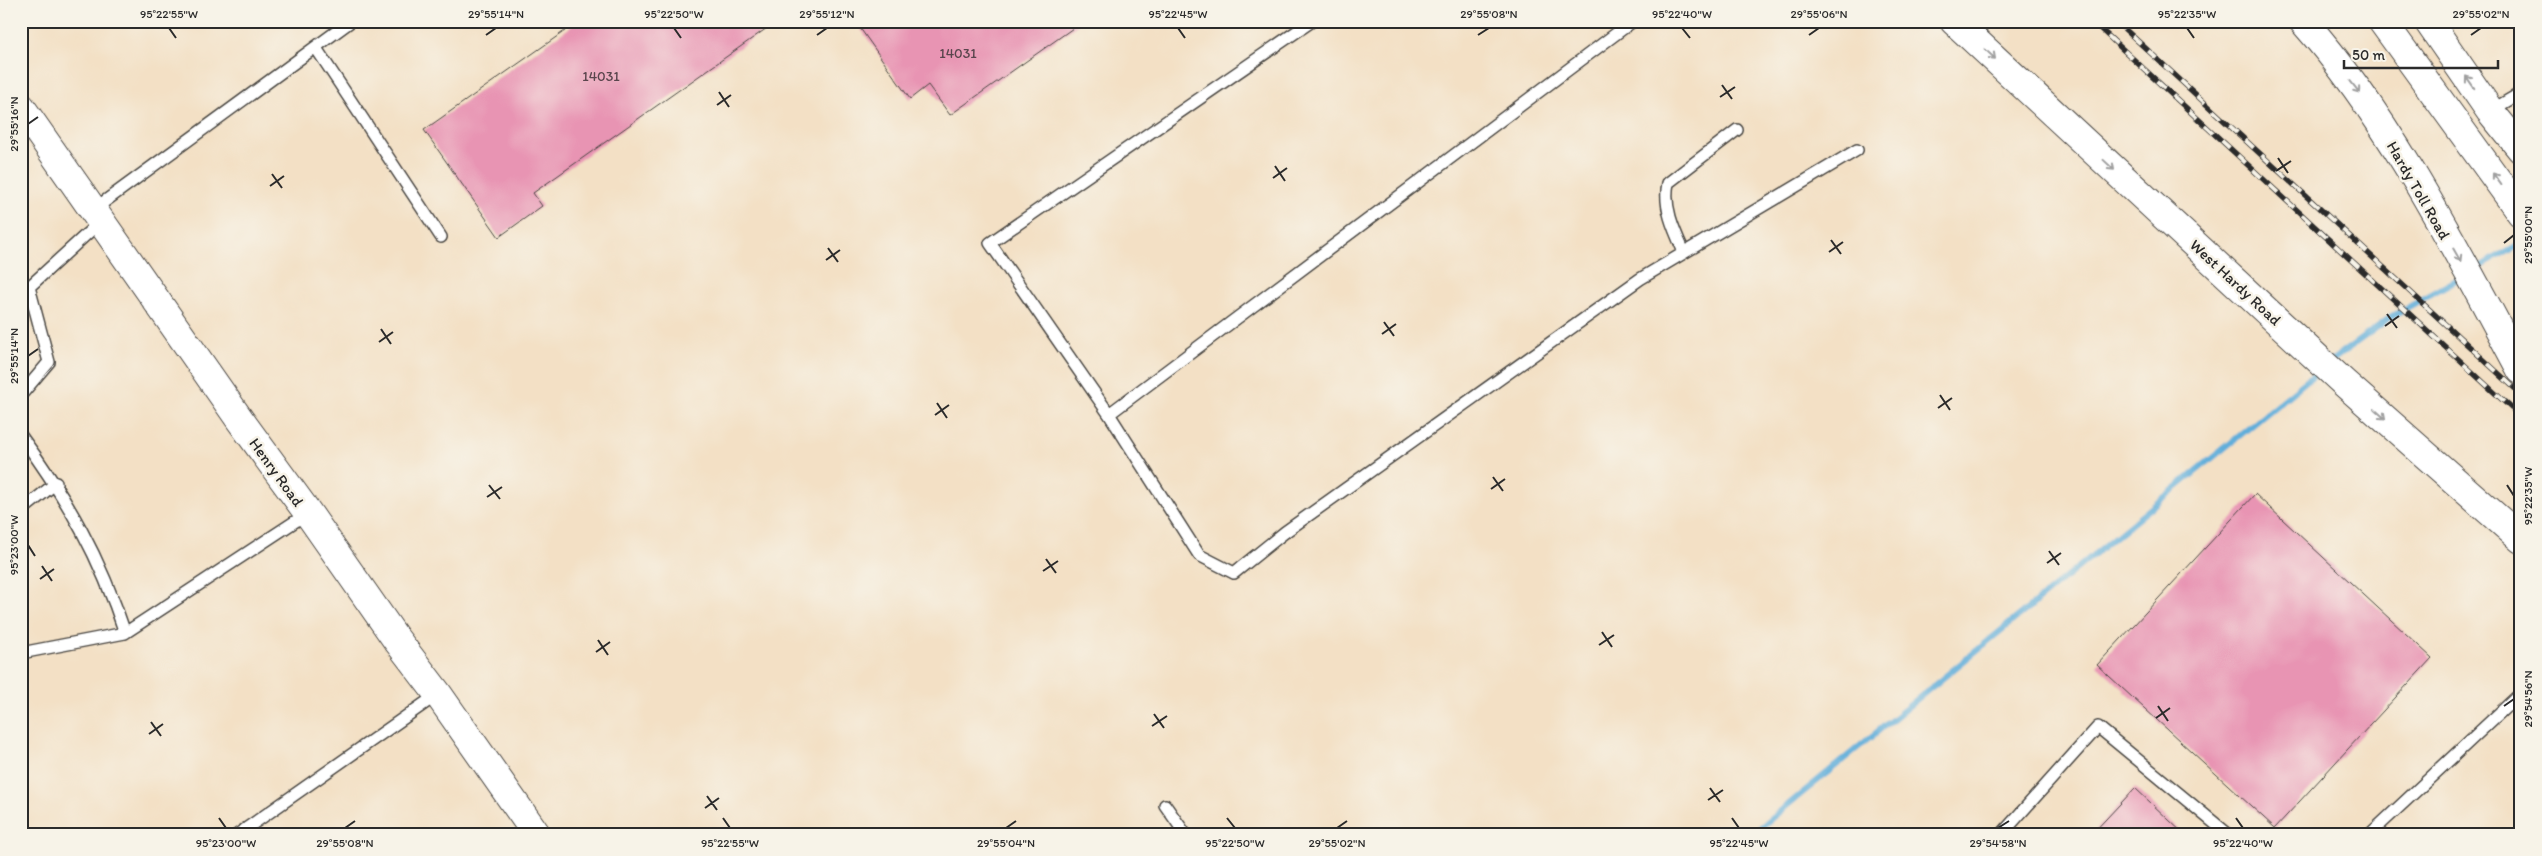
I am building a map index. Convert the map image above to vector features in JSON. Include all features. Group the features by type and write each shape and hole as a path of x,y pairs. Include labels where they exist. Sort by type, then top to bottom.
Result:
{"main road":[{"name":"West Hardy Road","path":"1954,21 2343,382 2521,539"},
{"name":"Hardy Toll Road","path":"2303,21 2368,104 2416,183 2521,370"},
{"path":"2382,21 2521,213"},
{"path":"2428,21 2490,111 2521,148"},
{"name":"Henry Road","path":"21,107 240,420 396,639 438,694 535,834"}],"lane":[{"path":"21,395 49,362 25,287 97,216 351,21"},
{"path":"1312,21 990,243 1108,414 1199,555 1234,573 1285,532 1640,279 1857,150"},
{"path":"1108,414 1632,21"},
{"path":"316,48 441,237"},
{"path":"2490,111 2521,93"},
{"path":"1684,252 1672,227 1665,197 1668,183 1737,130"},
{"path":"21,436 56,483 109,584 125,633"},
{"path":"21,511 56,483"},
{"path":"21,653 125,633 308,513"},
{"path":"2368,835 2521,693"},
{"path":"237,835 438,694"},
{"path":"2001,835 2098,727 2229,835"},
{"path":"1165,805 1186,835"}],"building":[{"path":"579,21 777,21 533,193 542,206 499,237 424,130"},
{"path":"855,21 1083,21 950,115 928,85 910,99"},
{"path":"2255,494 2432,658 2275,828 2097,665"},
{"path":"2135,788 2185,835 2091,835"}],"waterway":[{"path":"2474,270 2521,243"},
{"path":"2331,361 2391,317 2463,276"},
{"path":"1751,835 2321,369"}],"railway":[{"path":"2092,21 2521,417"},
{"path":"2116,21 2521,394"}]}
